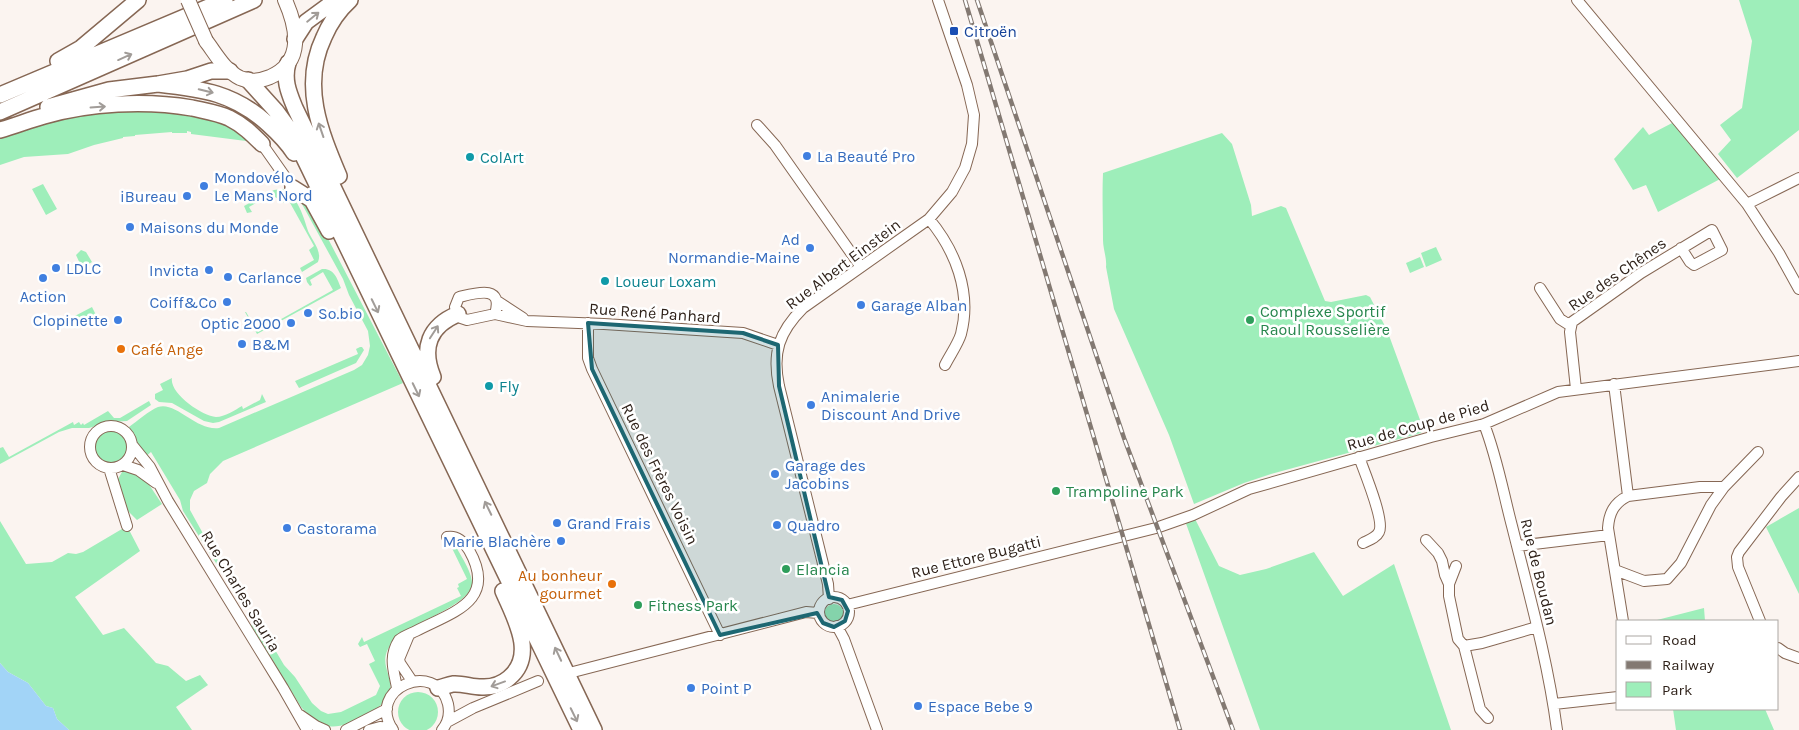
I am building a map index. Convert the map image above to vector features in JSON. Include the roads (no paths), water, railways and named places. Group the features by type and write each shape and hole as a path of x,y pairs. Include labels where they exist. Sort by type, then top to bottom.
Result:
{"highway":[{"path":"0,95 225,0"},
{"path":"0,112 254,0"},
{"path":"295,39 306,22 336,0"},
{"path":"350,0 331,22 318,48 314,65 313,83 318,124 330,157 414,352 594,730"},
{"path":"0,89 48,68 81,48 132,3"},
{"path":"288,63 285,75 292,100 403,334 414,352"},
{"path":"0,124 26,114 117,88 187,79 211,71 230,71"},
{"path":"248,80 264,96 292,133 581,730"},
{"path":"158,84 207,91 232,99 250,108 290,146 330,223 336,226"},
{"path":"0,130 45,116 91,108 171,105 210,112 229,118 246,128 262,144"},
{"path":"292,188 312,200 341,253 356,265"},
{"path":"450,428 448,412 428,366 427,348 431,337 441,322 458,314"},
{"path":"438,688 453,684 484,688 494,686 505,681 513,674 522,654 520,630 456,484 446,451"}],"main road":[{"path":"188,0 206,41 223,65 238,77 248,80 258,80 272,76 288,63 292,55 295,29 286,4"}],"street":[{"name":"Rue Albert Einstein","path":"829,599 828,584 779,386 776,371 778,346 788,324 803,308 929,220 952,192 965,168 972,144 974,115 967,84 938,0"},
{"path":"1577,0 1747,204 1779,253 1799,289"},
{"path":"757,124 775,145 861,267"},
{"path":"262,144 292,188"},
{"path":"1747,204 1799,178"},
{"path":"929,220 942,234 954,257 961,280 965,306 961,335 945,364"},
{"name":"Rue des Chênes","path":"1576,389 1570,332 1575,318 1681,248"},
{"name":"Rue des Chênes","path":"1540,288 1560,319 1571,326"},
{"path":"497,301 496,314 467,320 461,318 455,307 459,298 484,291 495,296 497,301 527,321"},
{"name":"Rue René Panhard","path":"496,314 527,321 743,333 778,346"},
{"name":"Rue des Frères Voisin","path":"588,323 588,358 592,369 720,635"},
{"name":"Rue de Coup de Pied","path":"1112,540 1184,518 1249,489 1484,424 1558,392 1614,384 1647,382 1799,360"},
{"path":"1614,384 1628,496"},
{"name":"Rue de Boudan","path":"1484,424 1538,627 1554,704 1557,730"},
{"path":"108,426 120,428 129,435 133,446 131,455 123,465 109,468 99,464 92,456 90,443 97,431 108,426"},
{"name":"Rue Charles Sauria","path":"133,446 150,468 307,730"},
{"path":"1615,570 1644,581 1667,579 1681,563 1711,505 1724,487 1758,452"},
{"path":"1359,458 1381,520 1380,531 1372,539 1364,543"},
{"name":"Rue Charles Sauria","path":"123,465 138,470 159,485"},
{"path":"109,468 127,526"},
{"path":"1760,620 1738,567 1737,557 1781,497 1799,478"},
{"path":"1623,620 1609,535 1609,516 1620,500 1628,496 1700,487 1724,487"},
{"path":"1517,546 1609,535"},
{"path":"397,688 392,656 399,640 450,613 470,600 476,593 478,572 470,553 460,540 453,536 447,537"},
{"name":"Rue Ettore Bugatti","path":"847,605 1112,540"},
{"path":"1426,540 1438,553 1449,584"},
{"path":"1456,566 1449,584 1449,596 1458,639 1464,646 1480,709 1488,718"},
{"path":"829,599 840,599 847,605 846,619 837,626 823,623 818,613 823,603 829,599"},
{"path":"573,672 806,612 818,613"},
{"path":"837,626 844,639 877,730"},
{"path":"1464,646 1482,643 1538,627"},
{"path":"410,634 399,659 412,681"},
{"path":"1779,649 1799,658"},
{"path":"392,729 387,716 391,696 397,688 412,681 430,683 443,694 448,705 444,727"},
{"path":"444,727 473,708 538,681"},
{"path":"1554,704 1616,697"},
{"path":"448,705 473,708"},
{"path":"346,730 387,709"},
{"name":"Rue Charles Sauria","path":"298,713 325,730"},
{"path":"369,730 380,727 392,729"}],"water":[{"path":"0,663 8,672 28,683 46,706 53,708 57,719 69,730 0,730"}],"railway":[{"path":"965,0 1180,730"},
{"path":"977,0 1124,438 1233,730"}],"place":[{"name":"Citroën","path":"954,31"},
{"name":"La Beauté Pro","path":"807,156"},
{"name":"ColArt","path":"470,157"},
{"name":"Mondovélo Le Mans Nord","path":"204,186"},
{"name":"iBureau","path":"187,196"},
{"name":"Maisons du Monde","path":"130,227"},
{"name":"Ad Normandie-Maine","path":"810,248"},
{"name":"LDLC","path":"56,268"},
{"name":"Invicta","path":"209,270"},
{"name":"Carlance","path":"228,277"},
{"name":"Action","path":"43,278"},
{"name":"Loueur Loxam","path":"605,281"},
{"name":"Coiff&Co","path":"227,302"},
{"name":"Garage Alban","path":"861,305"},
{"name":"So.bio","path":"308,313"},
{"name":"Clopinette","path":"118,320"},
{"name":"Complexe Sportif Raoul Rousselière","path":"1250,320"},
{"name":"Optic 2000","path":"291,323"},
{"name":"B&M","path":"242,344"},
{"name":"Café Ange","path":"121,349"},
{"name":"Fly","path":"489,386"},
{"name":"Animalerie Discount And Drive","path":"811,405"},
{"name":"Garage des Jacobins","path":"775,474"},
{"name":"Trampoline Park","path":"1056,491"},
{"name":"Grand Frais","path":"557,523"},
{"name":"Quadro","path":"777,525"},
{"name":"Castorama","path":"287,528"},
{"name":"Marie Blachère","path":"561,541"},
{"name":"Elancia","path":"786,569"},
{"name":"Au bonheur gourmet","path":"612,584"},
{"name":"Fitness Park","path":"638,605"},
{"name":"Point P","path":"691,688"},
{"name":"Espace Bebe 9","path":"918,706"}]}
